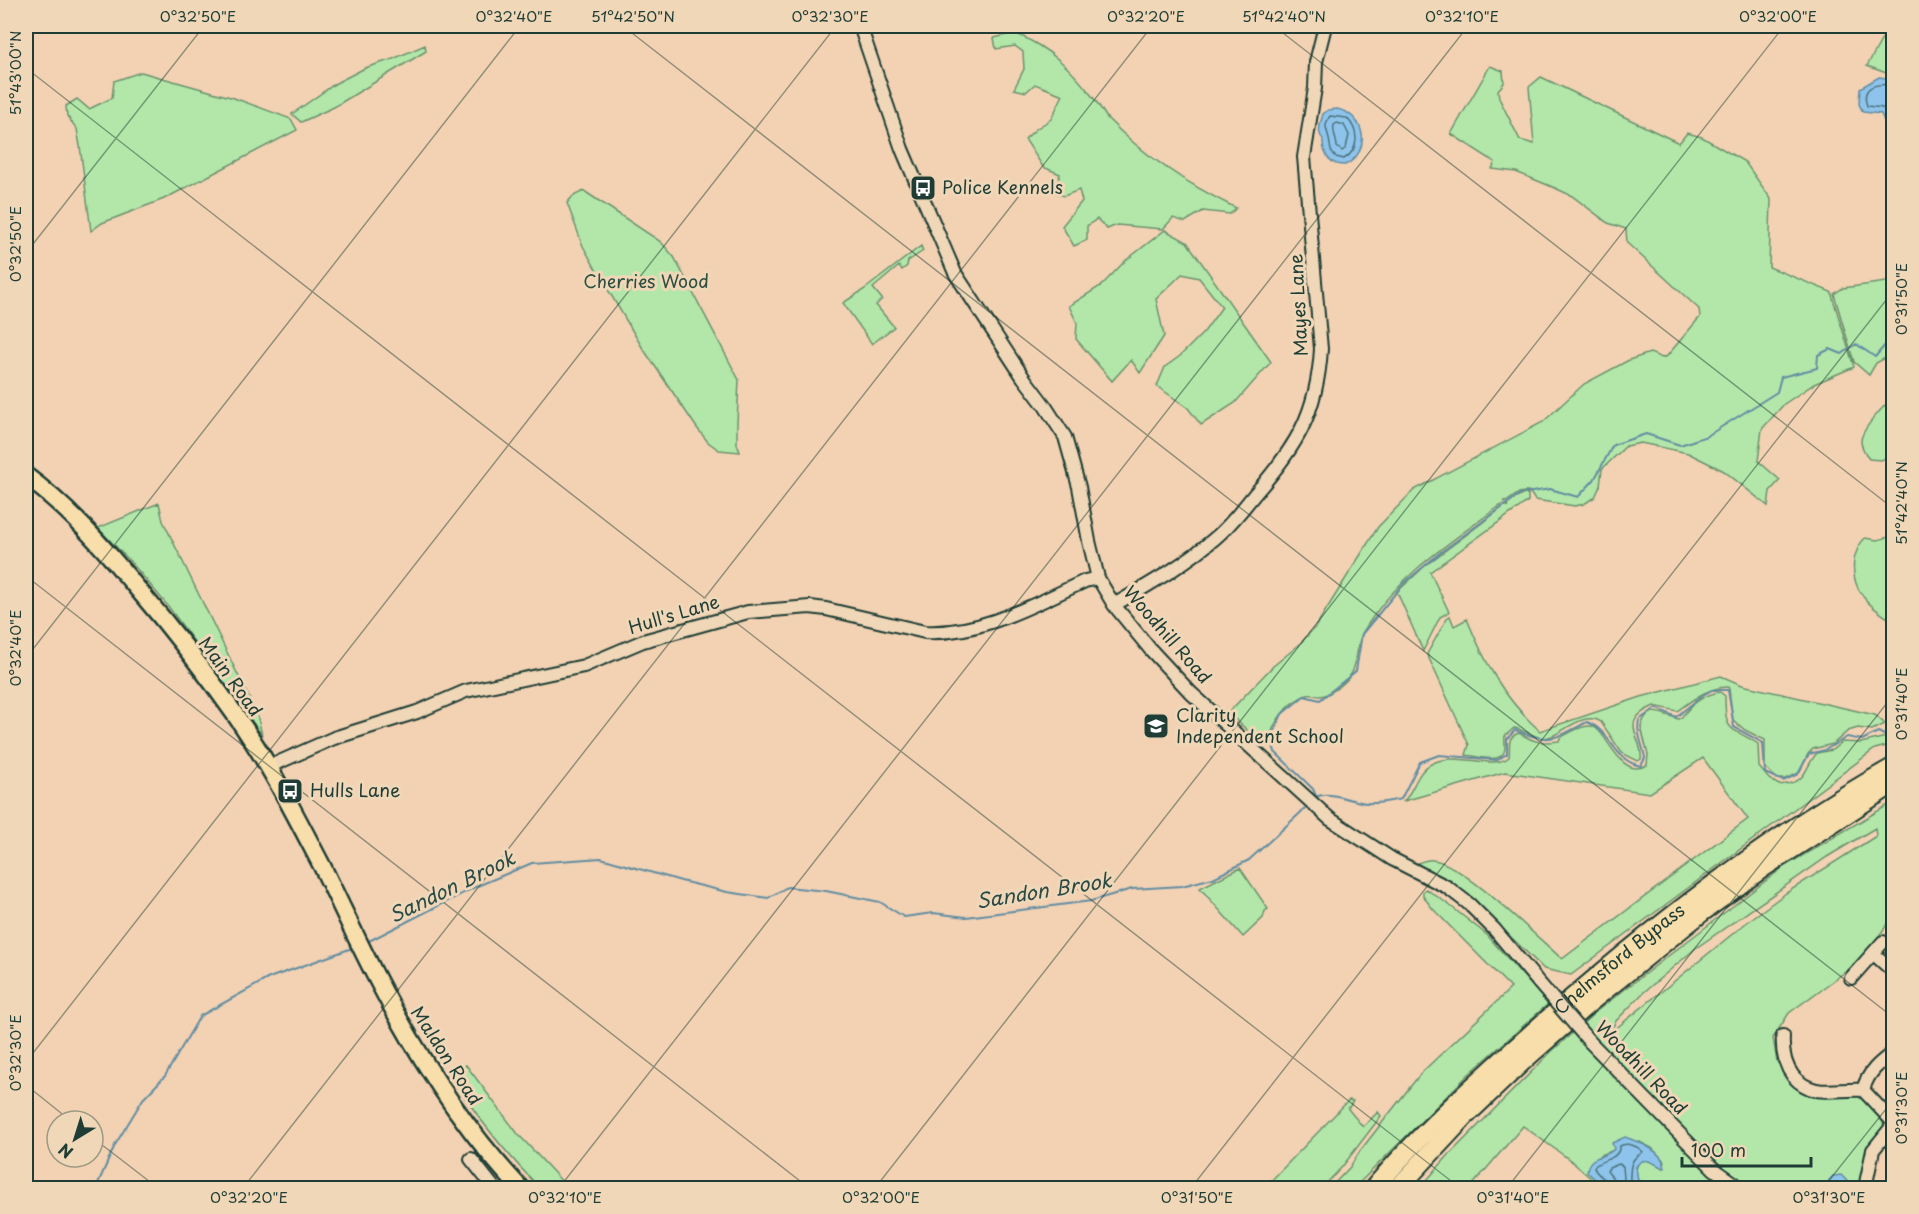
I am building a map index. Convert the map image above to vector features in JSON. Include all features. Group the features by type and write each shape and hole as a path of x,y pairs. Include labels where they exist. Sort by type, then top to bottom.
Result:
{"highway":[{"name":"Chelmsford Bypass","path":"1399,1188 1465,1116 1590,1002 1702,912 1884,783 1893,767"},
{"name":"Chelmsford Bypass","path":"1374,1188 1390,1168 1513,1050 1607,967 1743,862 1884,783"},
{"path":"1367,1188 1390,1168"}],"main road":[{"name":"Main Road","path":"26,476 45,491 104,549 150,603 235,714 268,767 355,934"},
{"name":"Maldon Road","path":"355,934 394,1012 439,1085 497,1164 520,1188"}],"street":[{"name":"Woodhill Road","path":"860,26 902,149 955,273 1065,437 1079,487 1098,578 1114,605 1150,649 1191,693 1330,819 1392,859 1447,887 1469,904 1495,930 1589,1041 1714,1169 1741,1188"},
{"name":"Mayes Lane","path":"1114,605 1188,560 1216,538 1283,460 1304,427 1311,410 1319,377 1321,349 1304,156 1315,88 1316,63 1325,26"},
{"name":"Hull's Lane","path":"268,767 334,738 417,712 466,691 584,666 643,641 748,612 810,607 925,632 957,630 1008,616 1085,581 1098,578"},
{"path":"1851,978 1884,942"},
{"path":"1874,954 1893,972"},
{"path":"1783,1036 1782,1051 1788,1069 1802,1086 1830,1092 1863,1090"},
{"path":"1863,1090 1872,1070 1893,1052"},
{"path":"1863,1090 1893,1123 1873,1150 1865,1188"},
{"path":"471,1159 494,1188"}],"green space":[{"path":"1871,26 1893,26 1893,79 1886,77 1892,75 1867,66 1883,37"},
{"path":"1015,33 1060,60 1097,102 1108,119 1152,158 1201,190 1236,208 1230,214 1203,211 1185,222 1173,218 1163,229 1117,225 1107,229 1097,219 1087,226 1087,240 1074,246 1062,226 1082,201 1079,190 1064,196 1054,192 1060,174 1043,167 1025,139 1051,119 1063,95 1035,84 1026,92 1014,89 1024,69 1023,52 1015,46 996,49 994,38"},
{"path":"425,45 426,51 334,107 301,122 292,114 336,83 365,68"},
{"path":"1490,66 1503,71 1504,83 1498,90 1499,98 1520,140 1534,144 1529,87 1541,77 1679,143 1687,133 1702,137 1745,162 1771,199 1769,267 1831,292 1854,367 1814,384 1784,404 1762,429 1758,461 1780,480 1770,491 1768,506 1724,471 1688,453 1641,443 1626,446 1602,469 1600,486 1595,497 1584,504 1575,506 1535,500 1529,491 1519,493 1506,502 1504,501 1408,577 1376,612 1363,632 1355,666 1350,676 1328,694 1320,696 1309,694 1293,703 1277,721 1269,743 1255,737 1228,713 1316,626 1378,527 1414,490 1543,422 1584,384 1629,360 1650,353 1662,358 1667,356 1700,317 1699,309 1627,243 1626,229 1608,223 1572,196 1555,188 1516,172 1492,169 1495,162 1451,134"},
{"path":"141,72 234,98 291,119 297,130 164,199 102,223 91,231 77,129 67,116 66,106 77,99 89,109 112,98 114,81"},
{"name":"Cherries Wood","path":"584,191 661,242 674,257 739,380 737,444 740,452 719,450 708,442 642,347 583,246 567,203 573,196"},
{"path":"1165,230 1187,242 1271,362 1235,403 1201,425 1188,408 1157,386 1165,367 1180,356 1204,332 1222,307 1199,278 1182,274 1156,299 1164,336 1140,373 1131,360 1112,381 1076,339 1077,323 1069,306 1102,285 1125,261"},
{"path":"921,246 923,251 908,261 907,266 902,270 899,266 873,288 882,299 876,305 894,327 872,344 843,303"},
{"path":"1893,281 1893,348 1889,356 1876,363 1869,375 1854,362 1834,294 1843,288"},
{"path":"1893,397 1893,455 1881,460 1869,459 1862,446 1862,436 1874,418"},
{"path":"1528,493 1528,501 1430,572 1449,612 1440,617 1423,651 1397,592 1426,565 1506,505 1508,507 1507,504"},
{"path":"159,503 163,521 257,714 262,735 168,606 98,528"},
{"path":"1894,536 1893,621 1876,610 1858,589 1854,560 1859,545 1865,538 1877,540"},
{"path":"1450,616 1454,626 1467,619 1497,680 1516,706 1540,731 1641,697 1721,676 1742,685 1875,715 1885,724 1872,730 1858,728 1848,731 1833,744 1813,749 1799,773 1785,779 1777,779 1765,767 1765,740 1745,730 1733,720 1728,687 1707,692 1677,711 1654,706 1643,712 1636,718 1634,724 1641,751 1641,759 1638,761 1622,753 1601,722 1595,719 1582,720 1557,734 1542,738 1514,728 1505,736 1505,750 1502,756 1481,758 1466,755 1469,745 1427,654"},
{"path":"1720,692 1725,696 1726,717 1731,728 1758,744 1759,767 1769,779 1779,785 1801,778 1817,753 1832,750 1842,742 1861,743 1886,737 1893,742 1893,750 1886,746 1875,749 1571,975 1544,969 1487,914 1415,864 1433,860 1462,873 1499,902 1562,959 1748,819 1703,758 1650,793 1505,772 1404,801 1422,771 1431,764 1451,759 1502,761 1509,757 1510,740 1519,733 1538,742 1559,741 1560,738 1575,730 1591,726 1603,735 1621,760 1629,766 1637,768 1647,765 1648,755 1641,727 1647,715 1656,712 1678,719 1701,699"},
{"path":"1893,802 1893,917 1860,961 1789,1013 1773,1038 1777,1062 1798,1086 1815,1097 1859,1094 1882,1119 1884,1127 1869,1148 1860,1188 1634,1188 1638,1181 1636,1170 1638,1163 1646,1159 1663,1168 1665,1162 1652,1148 1638,1141 1601,1155 1587,1172 1606,1188 1602,1188 1570,1160 1523,1126 1470,1188 1420,1188 1447,1157 1551,1052 1598,1010 1785,866","holes":["1875,828 1876,836 1786,893 1609,1034 1616,1021 1644,992 1696,948 1827,857"]},
{"path":"1240,868 1268,909 1263,918 1243,937 1200,888"},
{"path":"1426,889 1487,935 1548,1004 1469,1074 1354,1188 1330,1188 1350,1167 1421,1073 1511,988 1433,909 1423,896 1423,891"},
{"path":"466,1065 518,1134 568,1188 540,1188 503,1148 480,1119 450,1074"},
{"path":"1349,1100 1353,1101 1348,1109 1363,1127 1378,1112 1381,1116 1342,1167 1322,1188 1264,1188"}],"water":[{"path":"1879,77 1893,79 1893,129 1885,123 1881,114 1863,112 1859,104 1860,88"},
{"path":"1337,109 1354,118 1362,134 1359,152 1345,165 1329,159 1319,132 1323,114 1328,110"},
{"path":"1625,1137 1656,1152 1664,1162 1665,1168 1642,1161 1636,1167 1638,1181 1634,1188 1606,1188 1587,1172 1588,1166 1594,1159 1614,1149 1612,1143"},
{"path":"1841,1175 1854,1188 1822,1188 1833,1176"}],"waterway":[{"path":"1316,796 1313,789 1275,752 1271,738 1282,714 1304,696 1320,700 1356,671 1362,634 1403,584 1441,552 1520,494 1550,489 1578,497 1594,480 1613,445 1646,434 1680,445 1707,436 1777,392 1781,377 1817,368 1818,355 1830,349 1842,354 1856,344 1875,357 1886,344 1894,341"},
{"name":"Sandon Brook","path":"1314,798 1333,795 1371,803 1401,799 1420,762 1439,755 1497,760 1507,754 1507,739 1515,730 1527,735 1552,738 1587,722 1602,732 1624,758 1641,766 1645,758 1639,734 1639,720 1656,708 1676,717 1712,690 1728,690 1734,727 1763,743 1765,773 1783,781 1798,774 1809,754 1825,750 1847,737 1862,740 1878,732 1894,740"},
{"name":"Sandon Brook","path":"365,943 475,887 532,863 601,858 727,892 768,898 787,887 826,891 880,902 904,917 933,913 966,917 1091,901 1132,889 1182,886 1213,878 1249,860 1309,805"},
{"name":"Sandon Brook","path":"96,1188 115,1145 143,1099 165,1076 200,1016 269,978 355,947"}],"place":[{"name":"Police Kennels","path":"923,188"},
{"name":"Clarity Independent School","path":"1156,726"},
{"name":"Hulls Lane","path":"290,791"}]}
